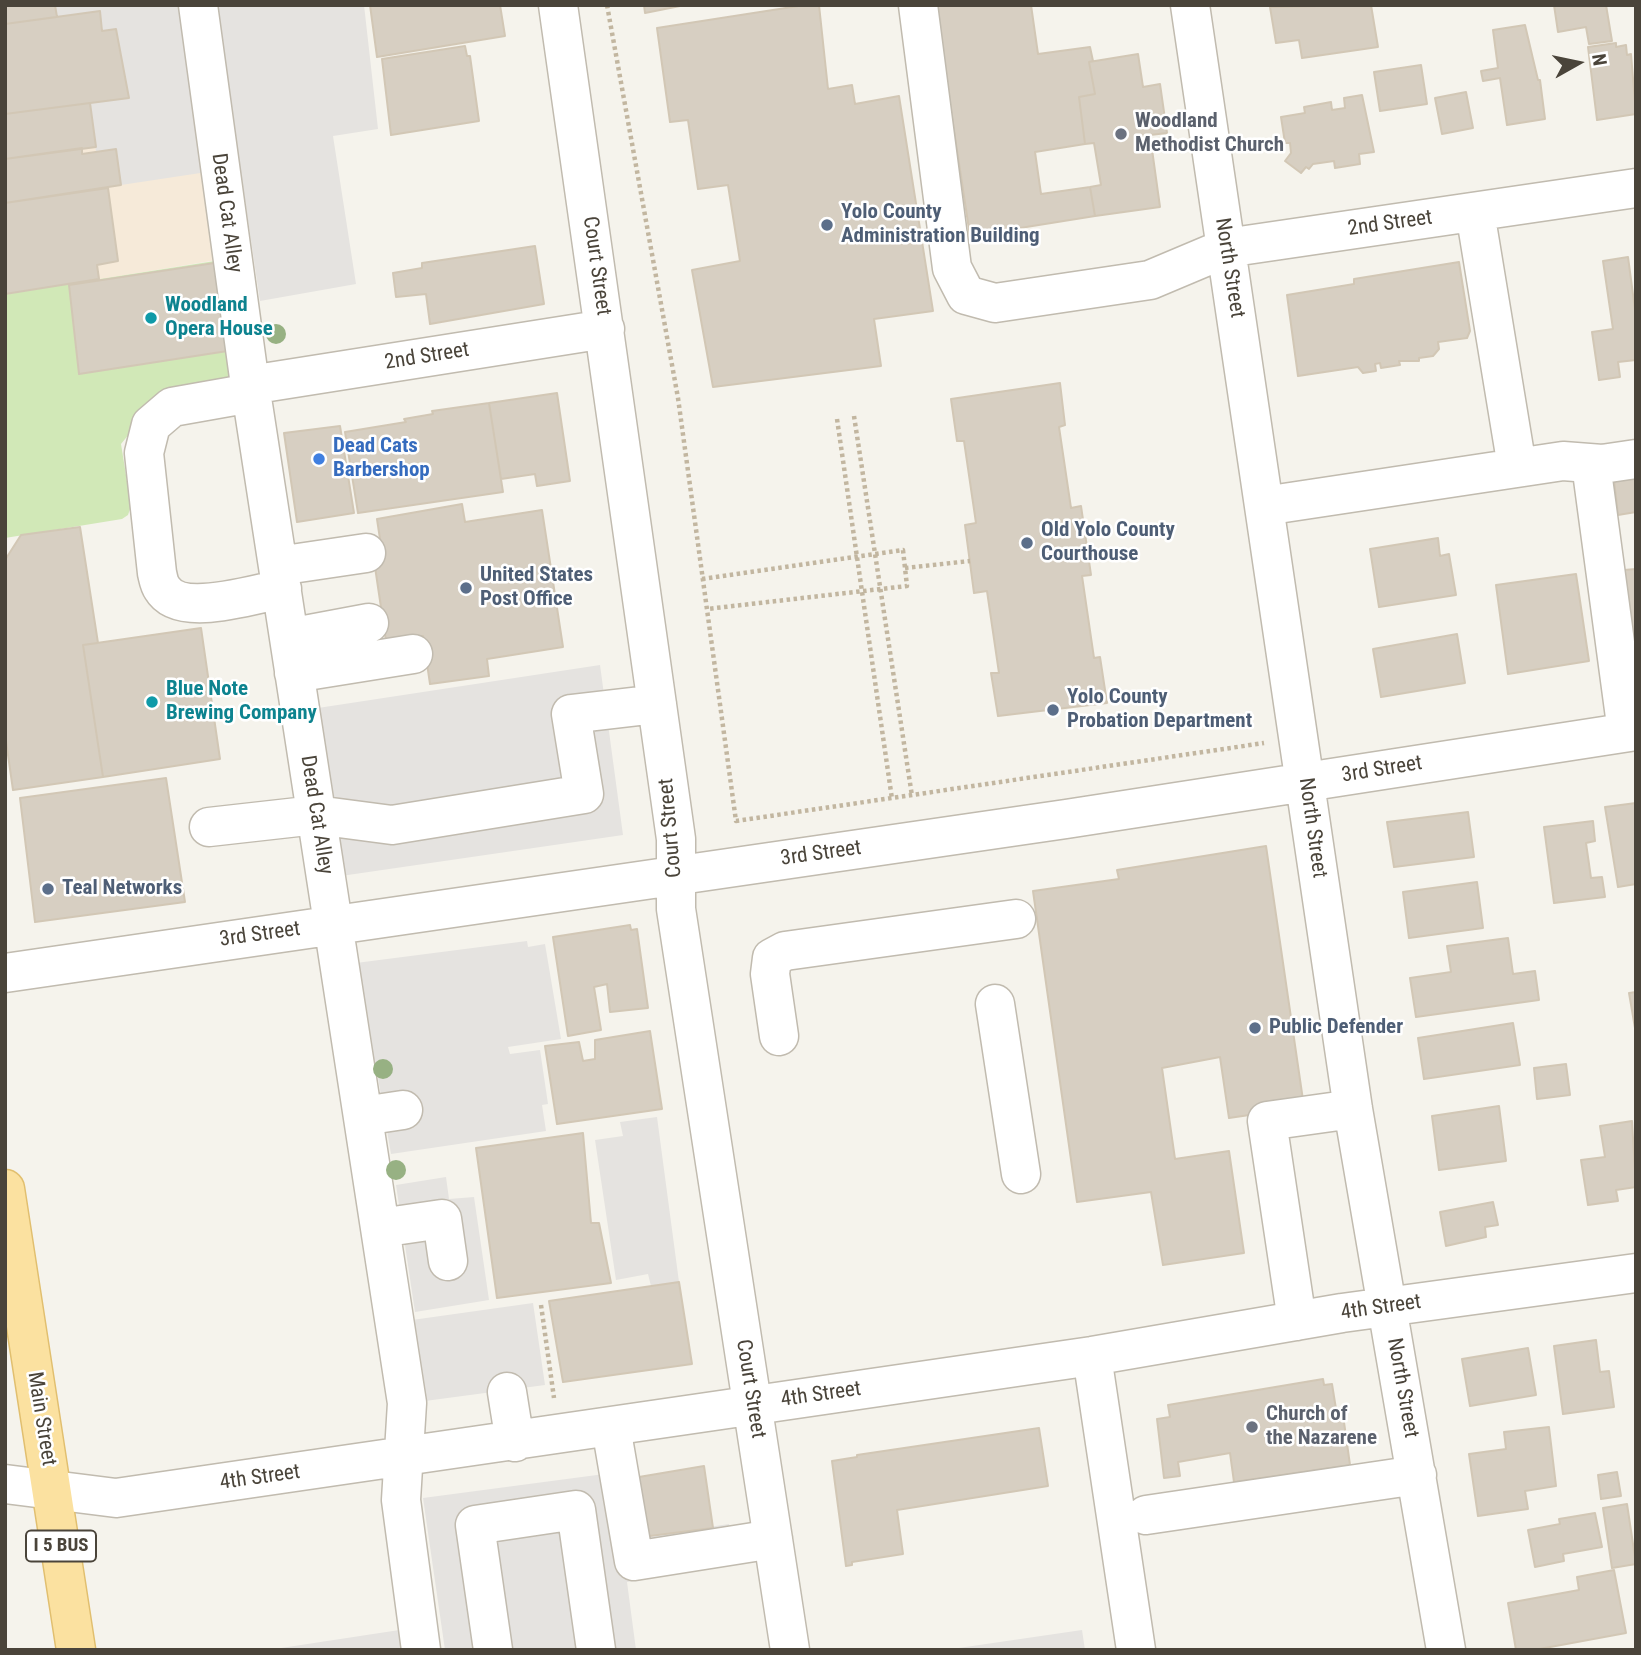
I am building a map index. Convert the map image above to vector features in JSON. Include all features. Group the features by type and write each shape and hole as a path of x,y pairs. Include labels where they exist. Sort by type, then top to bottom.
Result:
{"main road":[{"name":"Main Street","path":"5,1189 76,1650"}],"street":[{"name":"Dead Cat Alley","path":"198,5 250,389 333,924 361,1020 363,1116 407,1403 401,1500 421,1650"},
{"name":"Court Street","path":"558,5 676,839 677,918 790,1650"},
{"name":"2nd Street","path":"918,5 952,268 966,295 995,303 1150,280 1226,248 1636,188"},
{"name":"North Street","path":"1190,5 1353,1109 1446,1650"},
{"path":"1475,212 1517,467"},
{"name":"2nd Street","path":"280,578 201,605 172,599 162,589 157,573 144,453 151,425 172,407 250,389 605,329"},
{"path":"1264,506 1563,461 1591,464 1636,459"},
{"path":"1591,464 1631,732"},
{"path":"280,578 366,553"},
{"path":"292,655 369,623"},
{"path":"292,655 413,654"},
{"path":"209,827 316,815 392,825 584,794 570,714 657,704"},
{"name":"3rd Street","path":"5,973 1631,732"},
{"path":"779,1037 770,974 772,958 785,951 1016,919"},
{"path":"995,1004 1021,1174"},
{"path":"1297,1321 1267,1121 1353,1109"},
{"path":"363,1116 403,1110"},
{"path":"380,1228 442,1219 449,1261"},
{"name":"4th Street","path":"5,1484 116,1498 402,1459 1092,1356 1387,1307 1636,1273"},
{"path":"1092,1356 1136,1650"},
{"path":"507,1392 515,1442"},
{"path":"611,1427 634,1561 773,1539"},
{"path":"1146,1515 1417,1475"},
{"path":"493,1650 475,1525 576,1510 596,1650"}],"path":[{"path":"607,5 678,398 736,821 1265,743 1263,730"},
{"path":"855,416 912,796"},
{"path":"837,419 892,799"},
{"path":"702,579 903,550 907,586 706,609"},
{"path":"905,568 970,561"},
{"path":"541,1305 554,1398"}],"shaded area":[{"path":"5,5 117,5 118,12 167,5 223,259 5,295"},
{"path":"55,5 181,5 207,172 121,185 116,150 96,152 90,103 129,97 116,29 102,31 57,17"},
{"path":"216,5 364,5 378,129 333,136 356,284 260,301"},
{"path":"600,665 623,835 341,876 318,708"},
{"path":"527,941 528,947 545,944 561,1039 508,1047 510,1054 540,1050 548,1104 542,1105 546,1131 391,1154 376,1066 371,1067 356,963"},
{"path":"657,1117 679,1282 651,1286 648,1274 616,1280 595,1140 623,1136 620,1122"},
{"path":"446,1177 449,1199 474,1197 489,1300 415,1312 396,1185"},
{"path":"533,1303 545,1385 425,1401 412,1320"},
{"path":"612,1473 642,1537 729,1524 736,1565 627,1582 636,1650 445,1650 423,1498"},
{"path":"406,1629 401,1650 268,1650"},
{"path":"1082,1630 1085,1650 945,1650"}],"green space":[{"path":"221,260 234,350 229,385 159,397 121,444 131,506 128,515 122,519 5,538 5,294"}],"building":[{"path":"5,5 55,5 57,17 5,24"},
{"path":"370,5 500,5 505,36 377,57"},
{"path":"644,5 685,5 645,13"},
{"name":"Yolo County Administration Building","path":"819,5 828,89 852,85 855,104 899,96 933,311 874,319 881,366 713,387 692,270 740,261 728,185 698,189 688,120 670,122 657,28"},
{"path":"935,5 1031,5 1038,54 1090,47 1093,61 1089,62 1095,94 1079,97 1085,144 1035,152 1041,194 1090,187 1095,216 970,236"},
{"path":"1371,5 1378,47 1302,58 1299,40 1276,43 1270,7"},
{"path":"1554,5 1606,5 1612,41 1589,44 1586,27 1558,32"},
{"path":"100,11 102,31 116,29 129,98 5,114 5,24"},
{"path":"1525,25 1540,80 1545,119 1507,125 1500,78 1483,81 1481,71 1498,68 1493,30"},
{"path":"1616,43 1616,47 1626,45 1627,55 1631,54 1636,114 1597,120 1588,47"},
{"path":"465,46 467,56 470,56 479,121 391,135 382,59"},
{"name":"Woodland Methodist Church","path":"1138,54 1143,87 1160,84 1167,133 1150,135 1160,207 1095,216 1090,187 1101,185 1094,143 1085,144 1079,97 1095,94 1089,62"},
{"path":"1421,65 1427,104 1380,111 1374,72"},
{"path":"1466,92 1473,128 1442,134 1435,98"},
{"path":"1362,95 1374,152 1359,154 1360,164 1335,168 1334,161 1313,164 1301,173 1285,161 1291,153 1290,143 1285,143 1281,117 1305,113 1304,107 1331,102 1332,110 1345,108 1344,98"},
{"path":"90,103 96,147 5,159 5,114"},
{"path":"82,148 82,154 116,149 121,185 5,203 5,159"},
{"path":"108,188 118,261 97,265 99,279 5,294 5,203"},
{"path":"535,246 544,304 430,324 426,294 396,297 393,273 422,268 422,263"},
{"path":"1628,257 1636,317 1636,360 1618,362 1620,377 1599,380 1592,332 1613,329 1603,261"},
{"name":"Woodland Opera House","path":"221,262 234,350 79,374 69,285"},
{"path":"1459,262 1470,331 1467,338 1438,342 1439,349 1433,356 1419,358 1419,361 1399,361 1400,365 1381,368 1380,363 1375,364 1376,371 1363,373 1358,367 1298,376 1287,295 1354,284 1354,279"},
{"name":"Old Yolo County Courthouse","path":"1060,383 1065,425 1059,427 1071,508 1081,506 1091,575 1082,576 1094,658 1100,657 1107,703 998,716 991,673 999,673 987,591 974,593 965,525 976,523 964,441 957,441 951,399"},
{"path":"557,393 570,481 537,486 535,474 501,479 489,403"},
{"path":"489,403 503,492 358,513 345,432 406,422 404,419 433,414 432,411"},
{"path":"340,426 354,513 297,522 284,433"},
{"path":"1636,478 1636,512 1618,515 1614,480"},
{"name":"United States Post Office","path":"462,504 465,522 542,510 563,647 487,659 489,676 430,684 423,636 386,641 371,540 380,539 377,519"},
{"path":"80,527 98,643 83,645 103,777 13,790 5,734 5,560 21,535"},
{"path":"1438,538 1440,556 1449,554 1456,595 1379,607 1370,549"},
{"path":"1636,569 1636,647 1635,647 1624,570"},
{"path":"1576,574 1589,661 1508,674 1496,585"},
{"name":"Blue Note Brewing Company","path":"201,628 220,759 103,777 83,645"},
{"path":"1457,634 1465,683 1381,697 1373,649"},
{"path":"166,778 185,902 35,922 20,798"},
{"path":"1636,803 1636,884 1618,887 1605,807"},
{"path":"1468,812 1474,857 1394,867 1387,822"},
{"path":"1593,821 1595,841 1586,843 1591,878 1602,877 1605,897 1554,903 1544,827"},
{"path":"1266,846 1304,1107 1229,1118 1220,1057 1162,1068 1175,1159 1229,1151 1244,1253 1163,1265 1151,1192 1077,1202 1033,891 1119,879 1117,870"},
{"path":"1477,882 1483,928 1409,938 1403,892"},
{"path":"630,925 631,930 637,929 648,1008 610,1012 607,984 594,987 601,1030 568,1036 553,937"},
{"path":"1508,938 1513,974 1535,971 1539,1000 1416,1017 1410,978 1451,972 1447,946"},
{"path":"1636,992 1636,1028 1635,1028 1629,993"},
{"path":"1513,1023 1520,1065 1424,1079 1418,1038"},
{"path":"650,1031 662,1109 557,1124 545,1046 579,1042 583,1061 595,1059 595,1040"},
{"path":"1566,1064 1570,1095 1537,1099 1534,1068"},
{"path":"1499,1106 1506,1161 1439,1170 1432,1116"},
{"path":"1632,1121 1636,1187 1616,1190 1618,1201 1588,1205 1581,1160 1605,1157 1600,1126"},
{"path":"583,1133 591,1223 599,1223 611,1283 497,1298 476,1148"},
{"path":"1493,1202 1498,1225 1485,1227 1486,1237 1446,1246 1440,1212"},
{"path":"679,1282 692,1364 563,1382 549,1301"},
{"path":"1596,1340 1600,1372 1609,1371 1614,1407 1563,1414 1554,1346"},
{"path":"1528,1348 1536,1395 1470,1406 1462,1359"},
{"path":"1323,1379 1324,1385 1332,1384 1336,1409 1342,1408 1350,1465 1234,1482 1230,1453 1178,1462 1180,1476 1164,1478 1157,1419 1170,1417 1168,1405"},
{"path":"1549,1427 1556,1486 1525,1491 1528,1509 1478,1516 1469,1454 1506,1449 1504,1432"},
{"path":"1039,1428 1048,1486 897,1510 903,1554 852,1562 852,1565 846,1566 832,1461"},
{"path":"704,1466 713,1528 642,1537 633,1478"},
{"path":"1617,1472 1621,1496 1601,1499 1598,1475"},
{"path":"1627,1504 1636,1564 1612,1568 1603,1508"},
{"path":"1595,1513 1602,1547 1563,1554 1564,1561 1535,1567 1528,1530 1560,1524 1559,1519"},
{"path":"1614,1570 1626,1633 1534,1650 1516,1650 1508,1603 1579,1590 1577,1577"}],"place":[{"name":"Woodland Methodist Church","path":"1121,134"},
{"name":"Yolo County Administration Building","path":"827,225"},
{"name":"Woodland Opera House","path":"151,318"},
{"name":"Dead Cats Barbershop","path":"319,459"},
{"name":"Old Yolo County Courthouse","path":"1027,543"},
{"name":"United States Post Office","path":"466,588"},
{"name":"Blue Note Brewing Company","path":"152,702"},
{"name":"Yolo County Probation Department","path":"1053,710"},
{"name":"Teal Networks","path":"48,889"},
{"name":"Public Defender","path":"1255,1028"},
{"name":"Church of the Nazarene","path":"1252,1427"}]}
